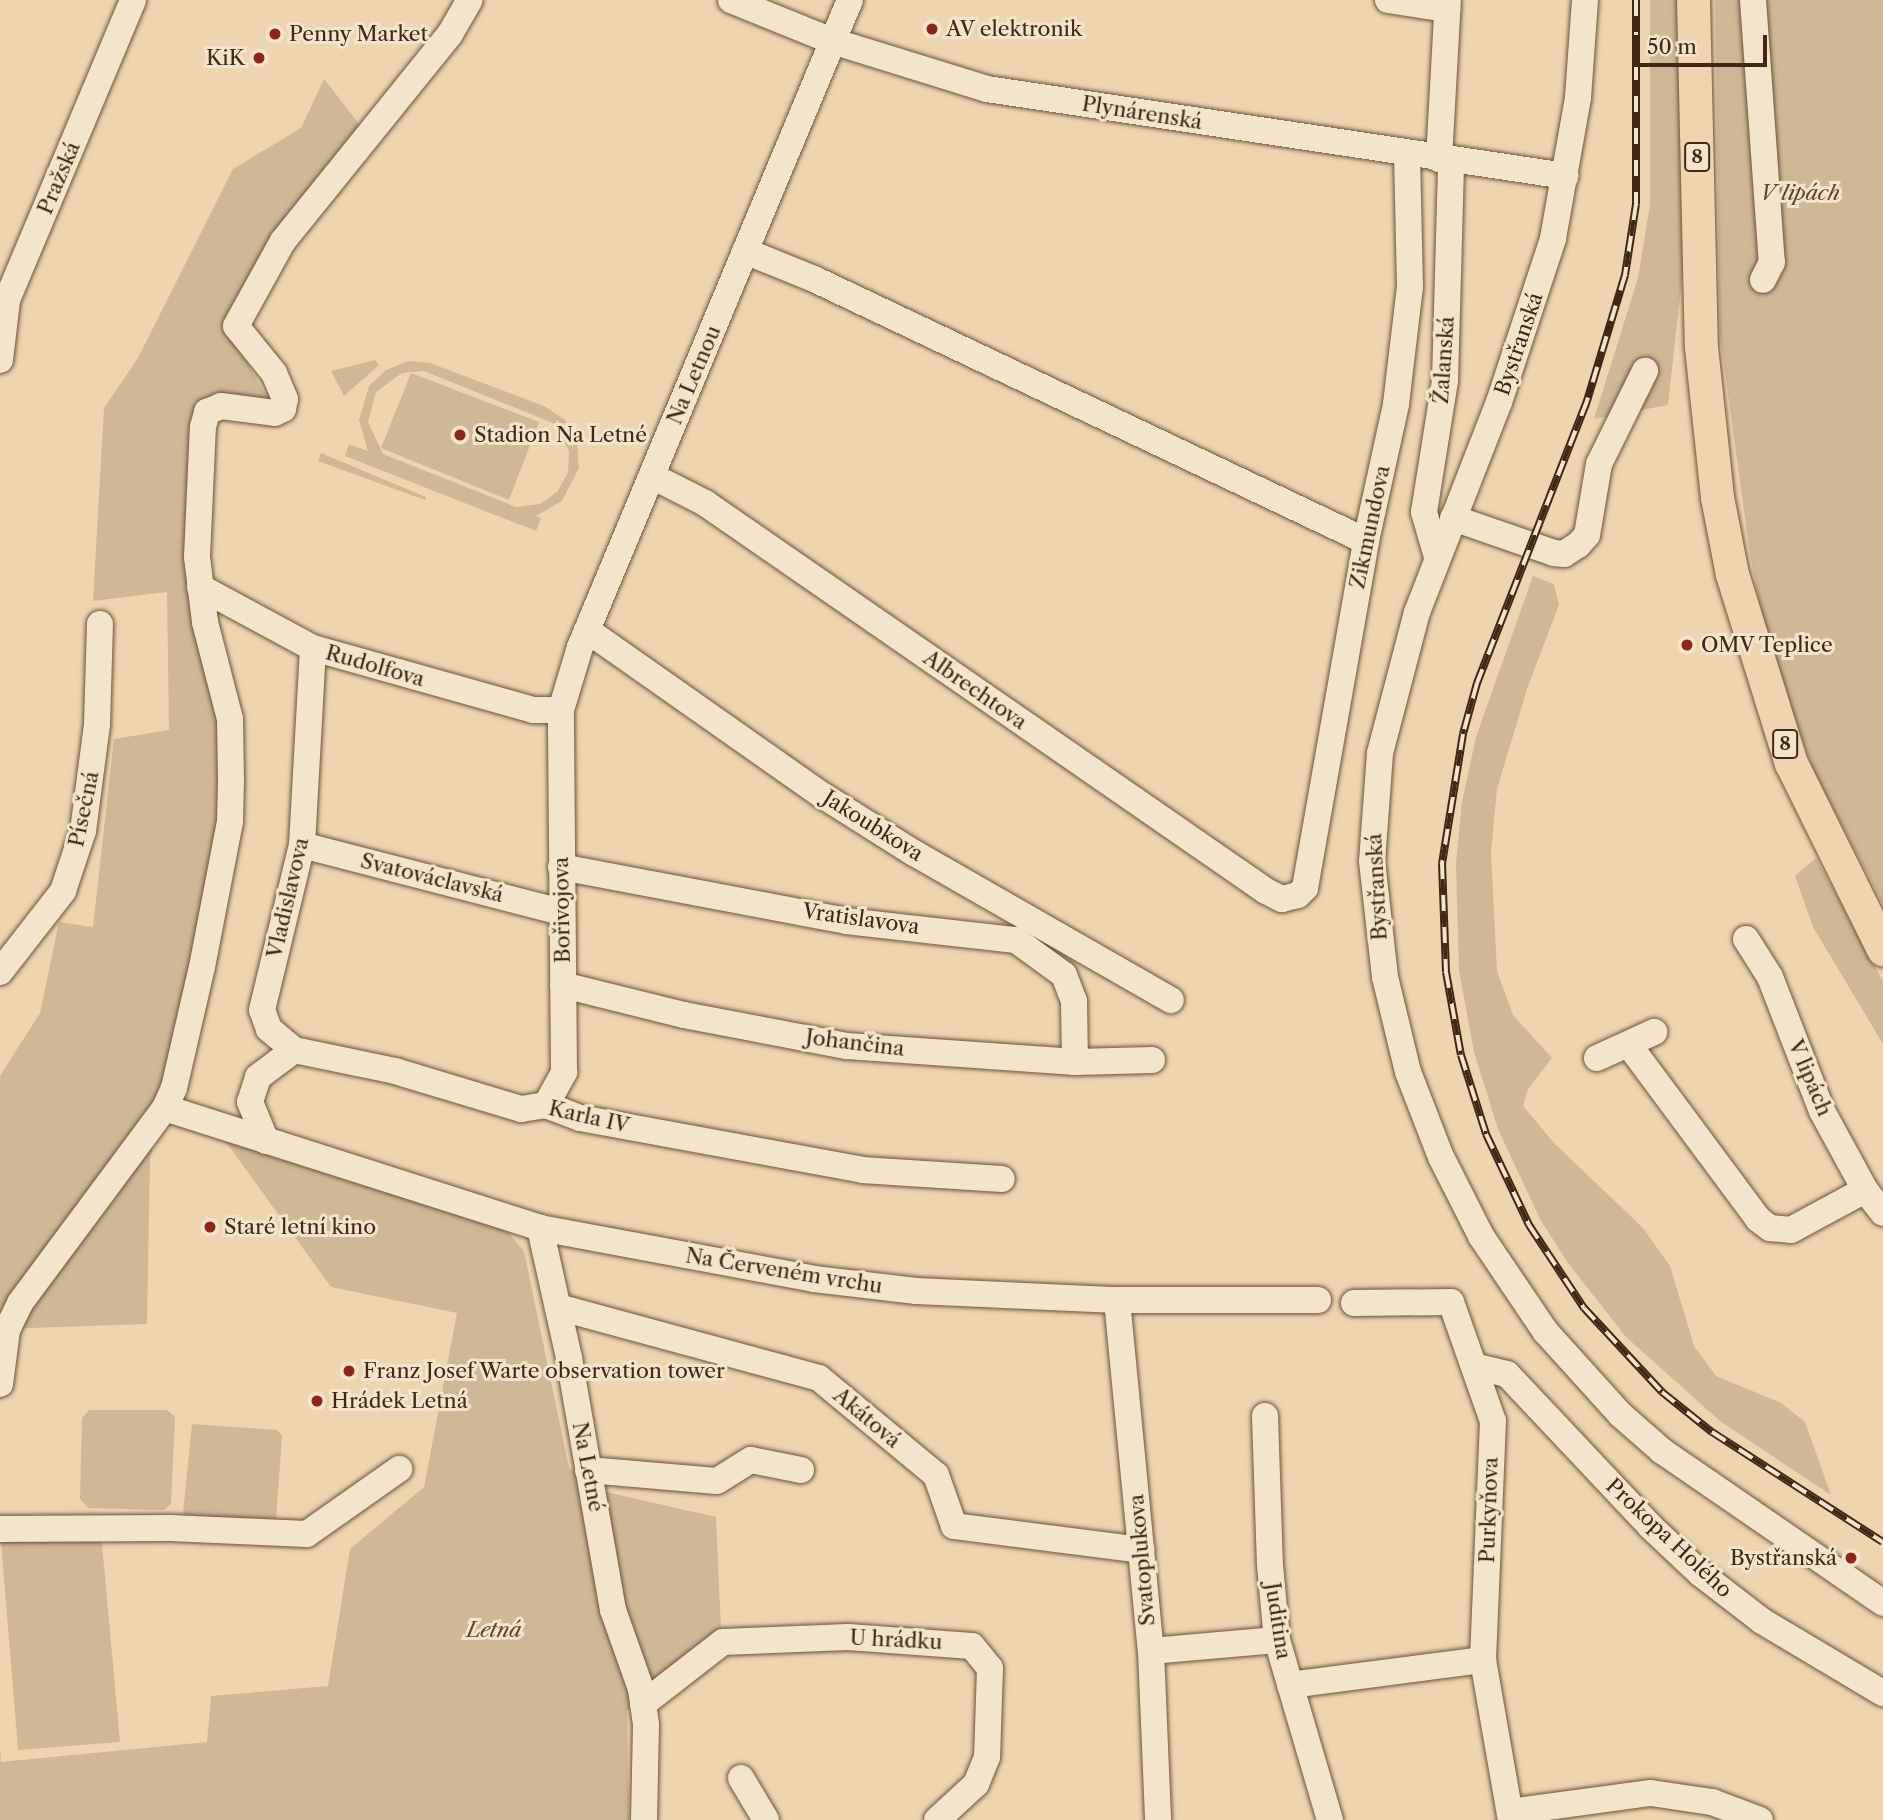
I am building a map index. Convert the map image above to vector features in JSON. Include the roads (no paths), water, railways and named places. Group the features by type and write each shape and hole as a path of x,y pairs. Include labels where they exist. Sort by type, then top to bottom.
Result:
{"main road":[{"name":"8","path":"1693,0 1701,347 1717,497 1732,574 1791,763 1830,850 1883,949"}],"street":[{"name":"Pražská","path":"0,360 7,300 133,0"},
{"path":"0,1384 7,1330 20,1303 165,1108 183,1049 230,822 230,719 200,587 197,500 207,412 221,406 275,413 283,409 285,399 274,373 236,326 284,242 450,34 470,0"},
{"name":"Plynárenská","path":"731,0 832,41 987,89 1566,176"},
{"name":"Na Letnou","path":"561,710 587,630 850,0"},
{"path":"1388,0 1448,5"},
{"name":"Bystřanská","path":"1585,0 1578,98 1566,176 1534,301 1437,557 1388,718 1377,778 1372,861 1378,932 1408,1072 1441,1157 1509,1282 1581,1373 1621,1415 1710,1487 1883,1604"},
{"path":"1753,0 1772,262 1763,279"},
{"name":"Žalanská","path":"1437,557 1424,512 1446,381 1445,159 1448,5"},
{"name":"Zikmundova","path":"1298,895 1306,888 1366,541 1396,404 1410,287 1407,154"},
{"path":"746,251 814,279 1366,541"},
{"path":"1453,518 1554,553 1564,554 1578,545 1587,535 1599,464 1645,371"},
{"name":"Albrechtova","path":"652,476 705,503 1266,891 1282,898 1298,895"},
{"name":"Rudolfova","path":"200,587 313,648 533,710 561,710"},
{"name":"Písečná","path":"0,972 63,891 83,831 97,724 100,624"},
{"name":"Jakoubkova","path":"587,630 836,804 1171,1000"},
{"name":"Vladislavova","path":"294,1050 269,1030 262,1010 302,845 313,648"},
{"name":"Bořivojova","path":"546,1105 564,1072 561,710"},
{"name":"Svatováclavská","path":"302,845 562,912"},
{"name":"Vratislavova","path":"561,867 846,921 1016,940 1063,975 1074,1001 1075,1062"},
{"name":"V lipách","path":"1746,939 1770,977 1822,1111 1865,1190 1883,1213"},
{"name":"Johančina","path":"563,985 684,1015 847,1046 1075,1062 1152,1060"},
{"path":"1597,1058 1654,1032"},
{"path":"1629,1045 1758,1219 1770,1228 1791,1230 1865,1190"},
{"path":"266,1141 250,1102 258,1077 294,1050"},
{"name":"Karla IV","path":"294,1050 395,1071 521,1109 546,1105 580,1118 862,1170 1002,1179"},
{"name":"Na Červeném vrchu","path":"165,1108 540,1228 814,1279 916,1291 1117,1300 1318,1300"},
{"name":"Na Letné","path":"540,1228 558,1307 614,1610 643,1704 644,1820"},
{"name":"Svatoplukova","path":"1117,1300 1150,1651 1158,1820"},
{"name":"Purkyňova","path":"1354,1303 1451,1302 1493,1421 1483,1660 1510,1816"},
{"name":"Akátová","path":"558,1307 819,1378 936,1475 954,1526 1141,1550"},
{"name":"Prokopa Holého","path":"1474,1366 1507,1374 1650,1527 1701,1574 1762,1621 1883,1693"},
{"name":"Juditina","path":"1265,1416 1270,1565 1278,1640 1331,1820"},
{"path":"588,1470 717,1481 751,1460 801,1470"},
{"path":"0,1529 170,1528 307,1534 399,1469"},
{"name":"U hrádku","path":"643,1704 723,1642 848,1637 972,1647 990,1668 987,1757 976,1784 937,1820"},
{"path":"1150,1651 1278,1640"},
{"path":"1290,1685 1483,1660"},
{"path":"741,1778 766,1820"},
{"path":"1510,1816 1609,1795 1651,1793 1712,1802 1760,1820"}],"railway":[{"path":"1636,0 1636,204 1625,275 1587,401 1477,683 1463,734 1442,863 1446,972 1461,1055 1486,1134 1529,1225 1584,1308 1662,1392 1712,1432 1883,1542"}],"place":[{"name":"AV elektronik","path":"932,29"},
{"name":"Penny Market","path":"275,34"},
{"name":"KiK","path":"259,58"},
{"name":"Stadion Na Letné","path":"460,435"},
{"name":"OMV Teplice","path":"1687,645"},
{"name":"Staré letní kino","path":"210,1227"},
{"name":"Franz Josef Warte observation tower","path":"349,1371"},
{"name":"Hrádek Letná","path":"317,1401"},
{"name":"Bystřanská","path":"1851,1558"}],"park label":[{"name":"Letná","path":"494,1630"}]}
